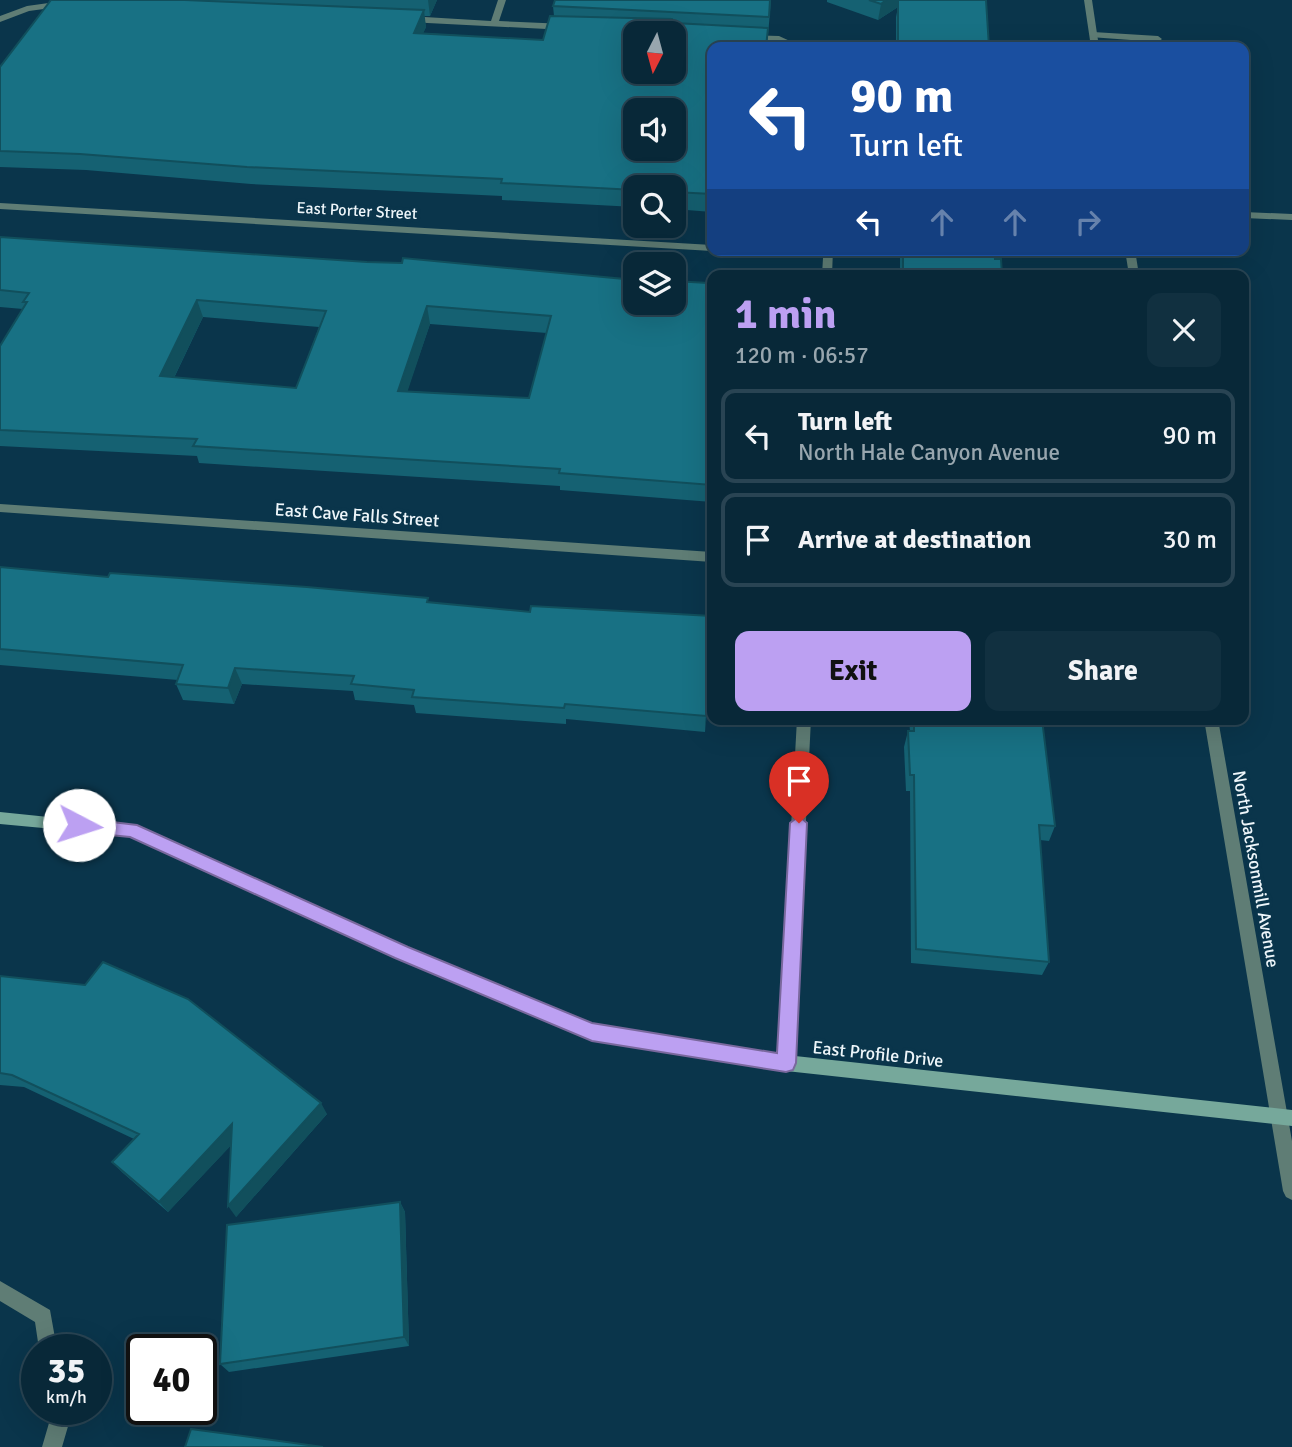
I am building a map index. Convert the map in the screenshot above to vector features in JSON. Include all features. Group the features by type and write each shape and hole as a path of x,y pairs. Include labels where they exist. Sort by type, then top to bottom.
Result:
{"street":[{"path":"494,23 502,0"},
{"path":"1088,0 1095,42"},
{"path":"0,19 27,9 70,4"},
{"path":"398,19 574,28"},
{"path":"1093,35 1158,39"},
{"path":"739,37 785,42"},
{"name":"East Porter Street","path":"0,206 707,248"},
{"path":"1249,215 1292,217"},
{"name":"East Cave Falls Street","path":"0,508 707,556"},
{"path":"786,1063 804,725"},
{"name":"North Jacksonmill Avenue","path":"1212,725 1285,1118 1292,1191"},
{"name":"East Profile Drive","path":"0,818 131,830 402,953 592,1032 786,1063 1285,1118"},
{"path":"0,1290 43,1317 46,1334"},
{"path":"52,1447 59,1425"}],"building":[{"path":"51,0 185,0 424,10 414,33 543,40 550,16 672,19 673,21 623,21 623,84 686,84 686,24 768,28 767,42 707,42 707,194 686,193 686,175 623,175 623,189 501,183 502,179 247,167 80,154 0,151 0,67"},
{"path":"555,0 770,0 769,17 553,6"},
{"path":"869,0 886,0 881,4"},
{"path":"898,0 986,0 989,42 898,42"},
{"path":"0,237 367,262 402,263 403,258 623,279 623,315 686,315 686,282 707,283 707,485 559,473 560,469 193,446 197,439 0,430 0,346 27,302 23,302 29,293 0,290","holes":["197,300 326,311 296,388 160,376","427,306 551,316 529,398 398,391"]},
{"path":"903,256 995,256 995,259 1001,259 1002,270 903,270"},
{"path":"0,567 108,577 110,573 307,587 428,598 427,602 530,612 531,606 707,616 707,707 706,716 565,704 564,708 412,697 414,690 351,684 354,676 235,668 228,688 176,684 183,665 0,649"},
{"path":"914,725 1043,725 1055,826 1039,825 1049,962 916,949 914,775 910,775 908,731 914,731"},
{"path":"103,962 188,999 321,1103 228,1206 232,1124 159,1202 112,1162 139,1134 12,1075 0,1073 0,976 85,985"},
{"path":"400,1202 404,1337 220,1364 227,1225"},
{"path":"191,1429 323,1447 185,1447"}],"route":[{"path":"79,825 131,830 402,953 592,1032 786,1063 799,823"}]}
